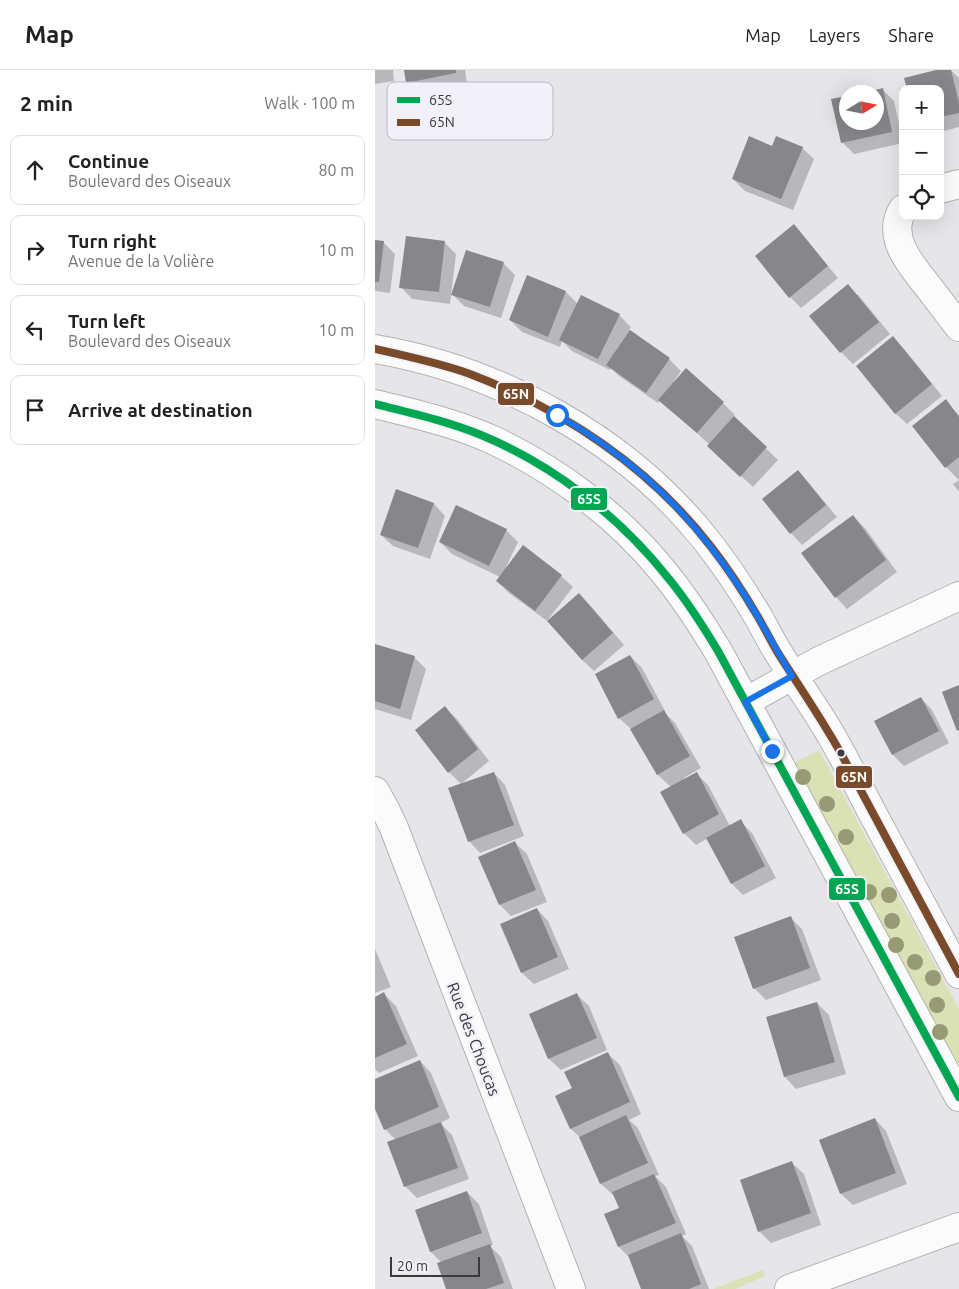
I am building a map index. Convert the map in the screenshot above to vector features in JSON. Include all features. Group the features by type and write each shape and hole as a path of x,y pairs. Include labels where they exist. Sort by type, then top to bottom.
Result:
{"street":[{"path":"944,188 959,184"},
{"path":"899,218 897,230 905,254 959,327"},
{"path":"375,349 417,358 475,376 507,389 557,415 611,449 660,490 684,515 710,545 743,592 775,649 829,733 959,974"},
{"path":"375,404 418,414 468,430 494,441 542,467 590,500 628,532 663,570 696,614 718,651 959,1097"},
{"path":"745,702 824,659 959,596"},
{"name":"Rue des Choucas","path":"375,791 383,803 394,828 571,1289"},
{"path":"789,1289 959,1227"}],"green space":[{"path":"819,750 959,1009 959,1080 788,766"},
{"path":"763,1270 765,1276 735,1289 713,1289"}],"building":[{"path":"404,70 456,70 456,73 406,82"},
{"path":"936,70 951,70 959,103 959,113 944,116 944,85 906,85 904,78"},
{"path":"884,93 892,132 841,143 831,99 839,98 839,130 884,130"},
{"path":"749,136 772,146 776,136 803,147 781,199 732,179"},
{"path":"794,224 828,266 789,298 755,256"},
{"path":"406,236 445,241 439,292 399,288"},
{"path":"375,240 384,241 379,282 375,282"},
{"path":"466,250 504,262 490,307 451,295"},
{"path":"527,275 566,291 548,337 509,320"},
{"path":"848,284 879,322 840,353 809,316"},
{"path":"581,295 620,314 598,359 559,340"},
{"path":"630,330 670,358 646,393 606,365"},
{"path":"893,336 932,384 895,414 856,366"},
{"path":"686,368 724,402 697,433 658,400"},
{"path":"946,399 959,417 959,457 945,468 912,426"},
{"path":"734,416 767,447 740,477 707,446"},
{"path":"798,470 826,505 790,534 762,499"},
{"path":"396,489 434,503 418,548 380,535"},
{"path":"456,505 507,529 489,566 439,542"},
{"path":"853,515 886,560 835,598 801,553"},
{"path":"523,545 562,575 535,611 496,581"},
{"path":"579,593 613,633 582,660 547,621"},
{"path":"375,644 415,656 400,709 375,701"},
{"path":"630,655 654,699 618,719 595,674"},
{"path":"959,685 959,730 957,731 942,692"},
{"path":"921,697 939,731 892,755 874,721"},
{"path":"445,706 478,749 448,773 415,730"},
{"path":"664,710 690,756 657,775 630,729"},
{"path":"494,772 514,825 468,842 448,788"},
{"path":"697,772 719,814 683,834 660,792"},
{"path":"741,819 765,866 731,884 706,838"},
{"path":"515,841 536,890 499,905 478,857"},
{"path":"537,908 558,957 521,973 500,924"},
{"path":"791,916 810,968 753,989 734,937"},
{"path":"384,992 407,1044 375,1058 375,997"},
{"path":"577,993 597,1038 548,1059 529,1014"},
{"path":"817,1002 835,1062 784,1077 766,1017"},
{"path":"608,1052 630,1102 570,1129 555,1096 572,1088 564,1072"},
{"path":"420,1060 439,1107 384,1130 375,1109 375,1079"},
{"path":"626,1115 648,1163 600,1184 579,1137"},
{"path":"875,1118 896,1173 840,1194 819,1140"},
{"path":"441,1122 458,1168 404,1187 387,1142"},
{"path":"792,1161 811,1213 758,1232 740,1180"},
{"path":"654,1174 676,1223 618,1247 604,1214 619,1208 612,1192"},
{"path":"467,1191 482,1233 430,1252 415,1210"},
{"path":"681,1233 701,1284 689,1289 641,1289 628,1255"},
{"path":"490,1244 504,1283 486,1289 446,1289 437,1263"}],"transit line":[{"name":"65N","path":"375,349 435,363 470,374 505,388 539,405 603,444 633,467 688,519 712,548 736,582 828,732 959,974"},
{"name":"65S","path":"375,404 468,430 508,447 534,461 584,495 607,514 650,556 682,596 718,651 959,1097"}],"route":[{"path":"557,415 611,449 660,490 705,539 743,592 792,676 745,702 772,751"}]}
